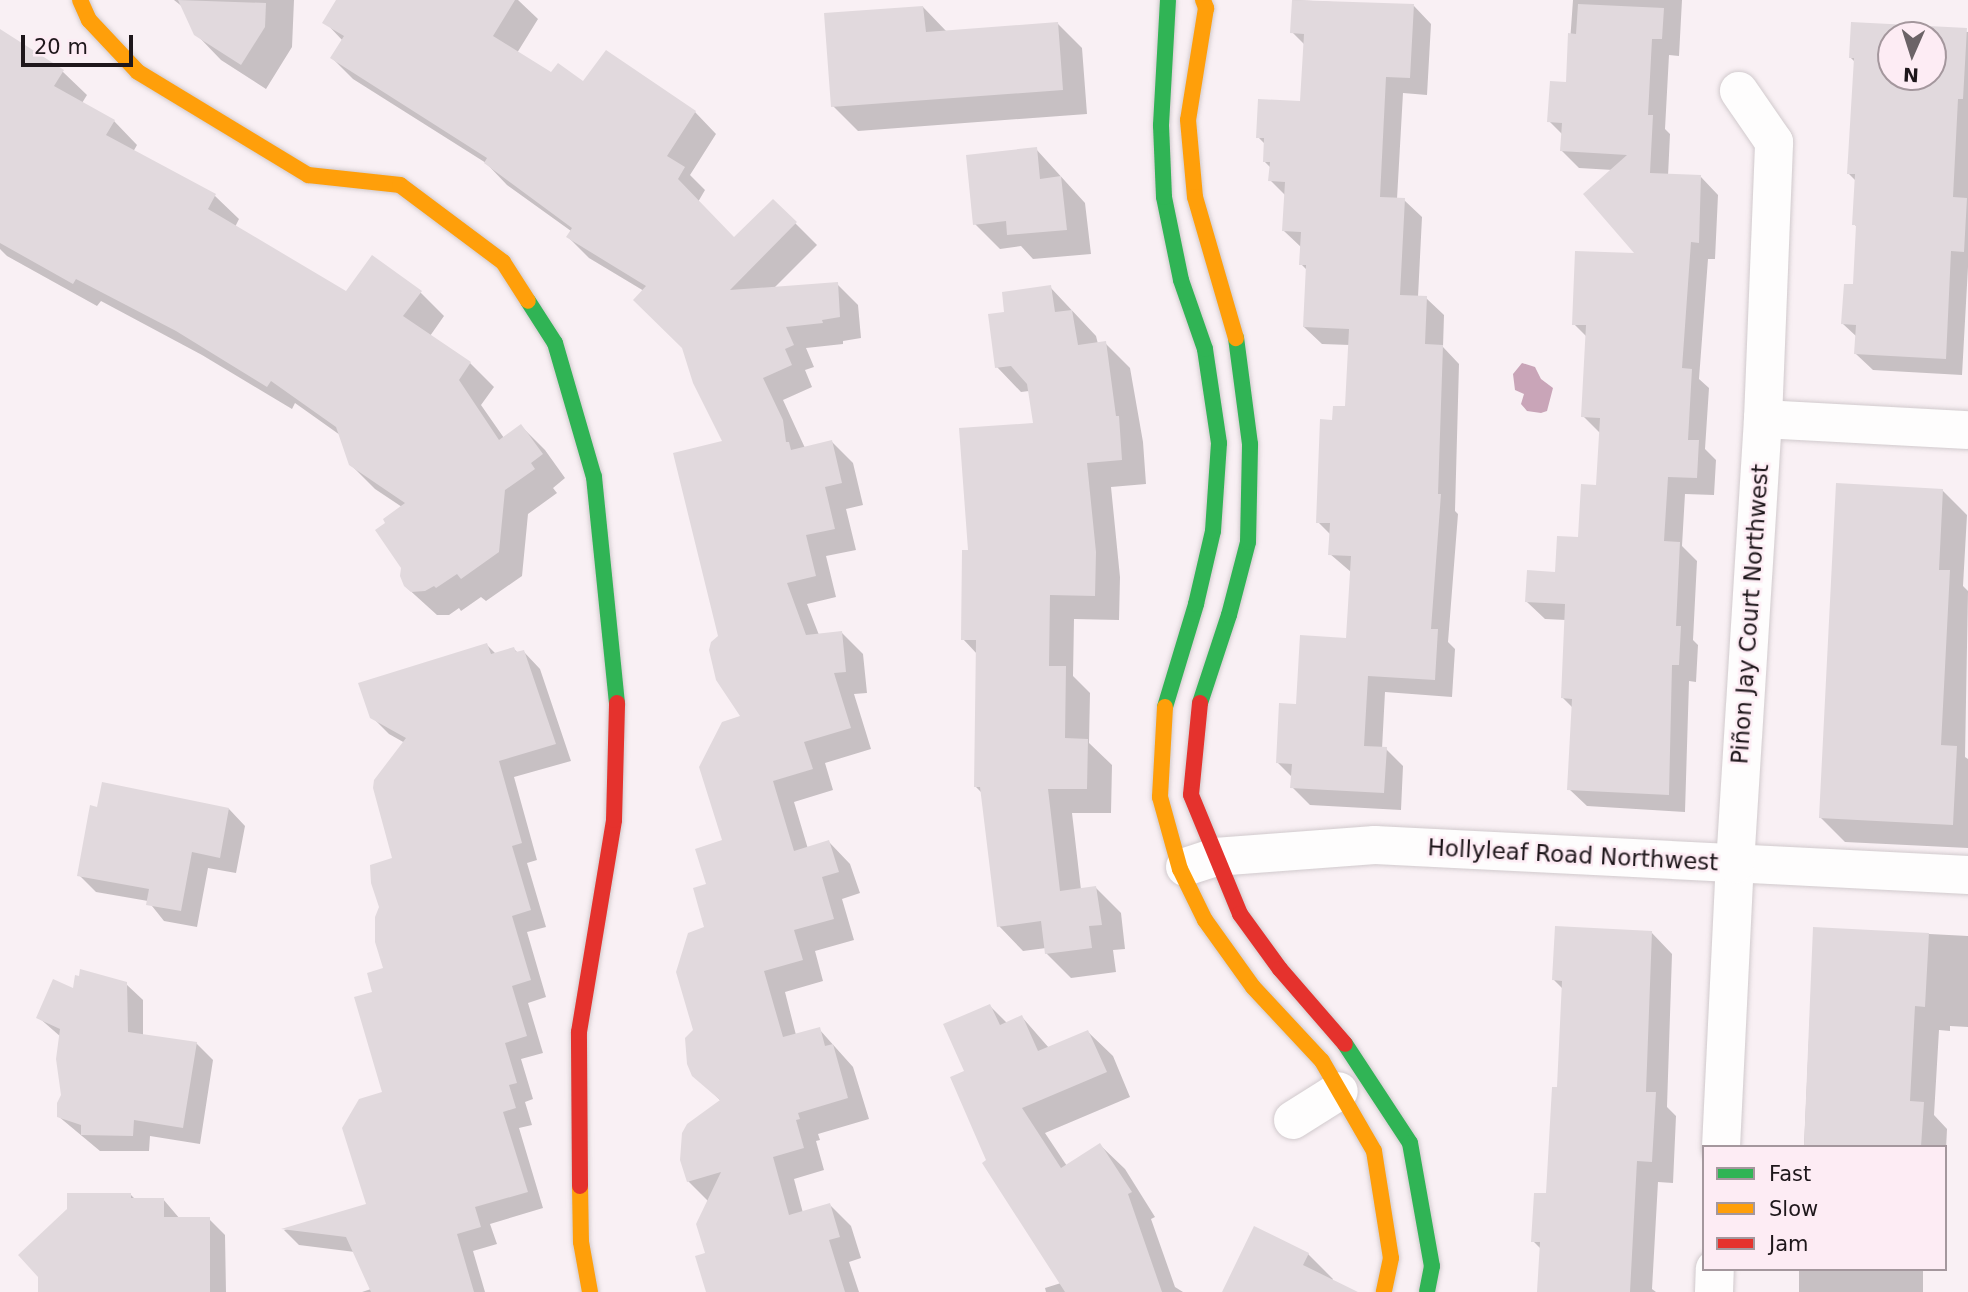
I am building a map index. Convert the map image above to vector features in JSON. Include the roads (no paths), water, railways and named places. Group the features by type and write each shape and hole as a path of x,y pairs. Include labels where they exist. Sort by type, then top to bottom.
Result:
{"street":[{"path":"80,0 89,20 138,72 308,175 400,185 503,262 555,343 594,477 617,688 614,820 579,1032 581,1242 590,1292"},
{"path":"1168,0 1161,125 1164,197 1181,280 1205,349 1219,443 1213,531 1196,604 1166,704 1160,797 1197,863 1240,914 1280,969 1350,1050 1410,1143 1432,1266 1427,1292"},
{"path":"1203,0 1206,9 1188,120 1195,197 1237,341 1250,444 1248,541 1197,712 1191,795 1197,863 1205,920 1245,976 1322,1061 1374,1151 1391,1258 1384,1292"},
{"name":"Piñon Jay Court Northwest","path":"1721,1145 1735,864 1763,419 1774,142 1739,91"},
{"path":"1763,419 1968,430"},
{"name":"Hollyleaf Road Northwest","path":"1197,863 1375,845 1968,875"},
{"path":"1293,1120 1339,1091"},
{"path":"1714,1292 1715,1271"}]}
